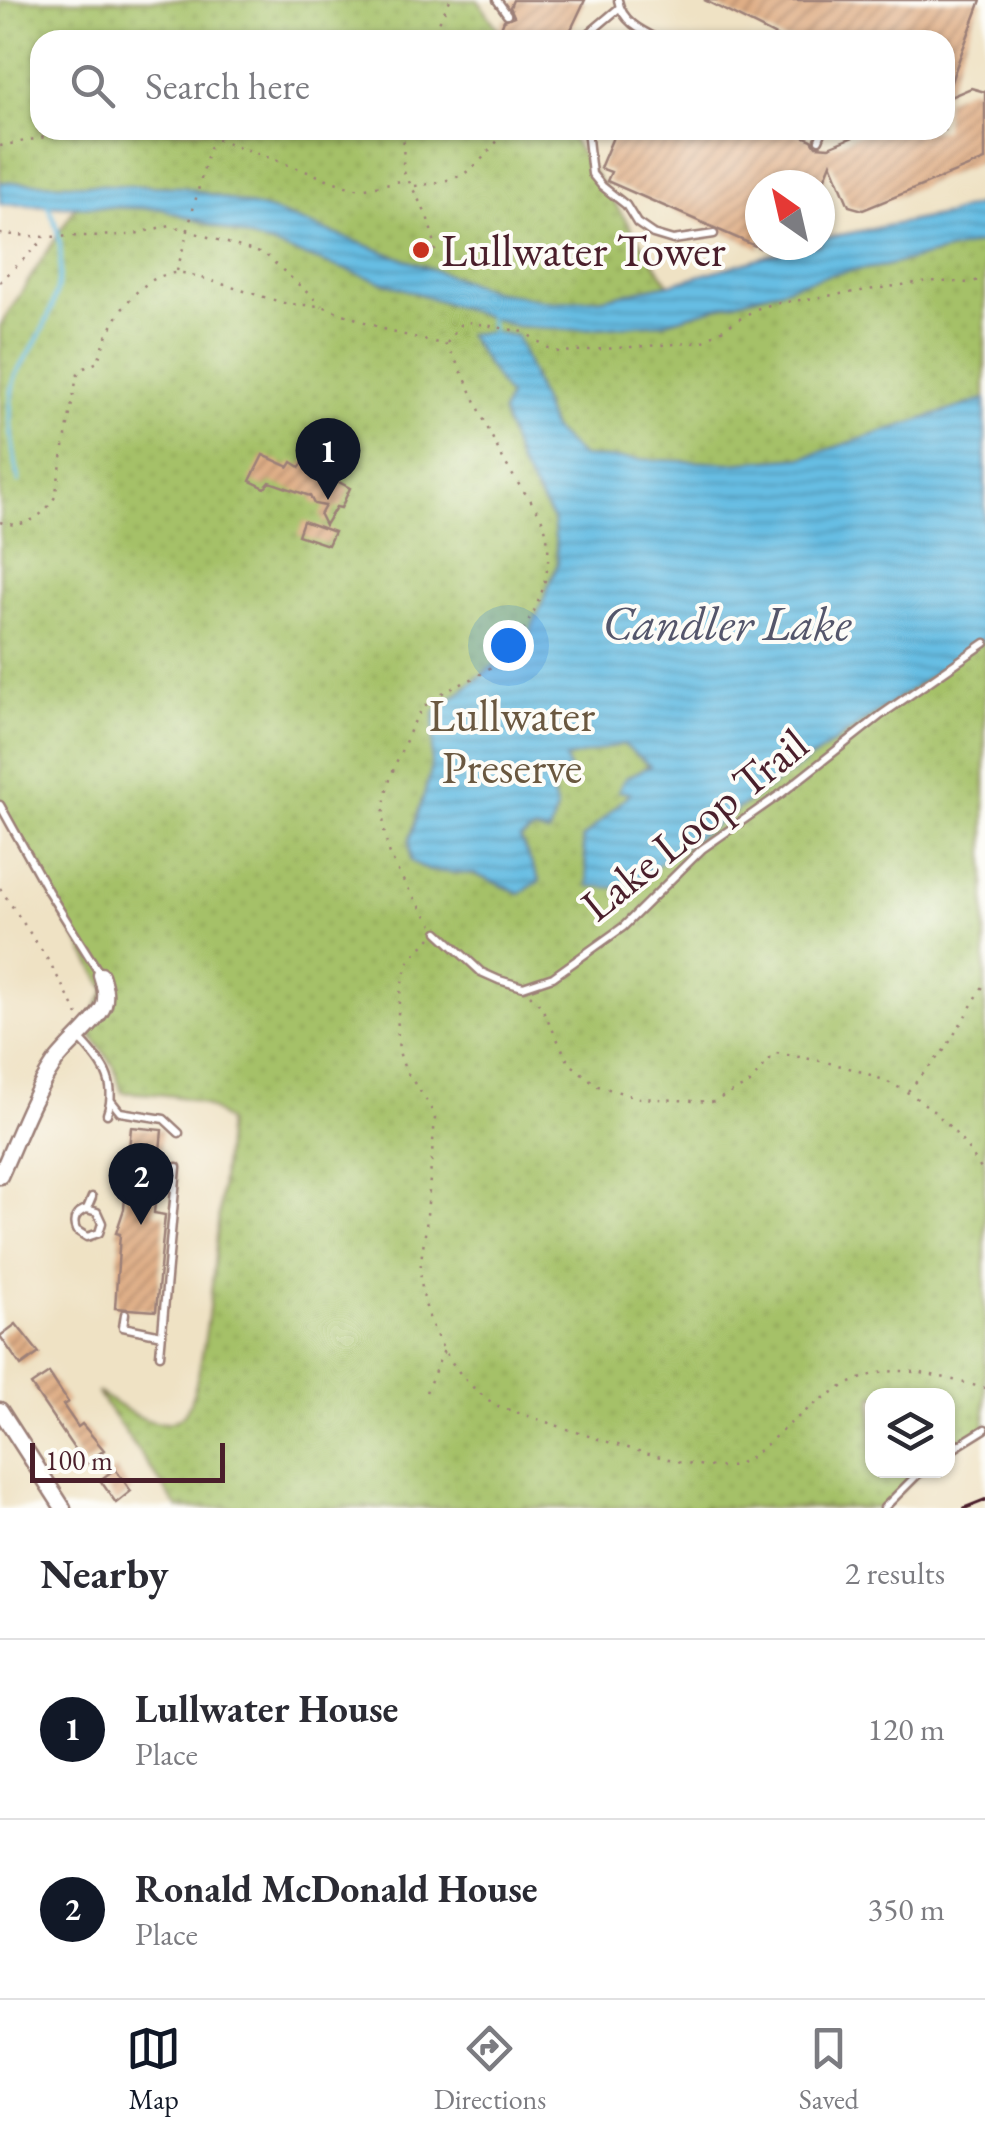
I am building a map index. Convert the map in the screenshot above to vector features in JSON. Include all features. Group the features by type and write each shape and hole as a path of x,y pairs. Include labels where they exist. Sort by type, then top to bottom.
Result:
{"street":[{"path":"0,1176 43,1082 104,1004 106,990 101,974"},
{"path":"0,1410 64,1508"}],"lane":[{"path":"498,0 507,14"},
{"path":"591,30 619,4 639,30"},
{"path":"588,140 592,174 653,234 673,240 714,234"},
{"name":"Lake Loop Trail","path":"522,987 553,977 623,926 702,849 782,793 881,715 985,644"},
{"path":"0,805 101,974"},
{"path":"438,932 481,972 522,987"},
{"path":"81,1032 107,1072 111,1101 106,1114"},
{"path":"111,1101 120,1112 164,1118 179,1134"},
{"path":"160,1356 178,1167"},
{"path":"86,1210 97,1212 102,1222 99,1232 86,1237 76,1230 74,1220 86,1210 92,1197"},
{"path":"125,1314 122,1327 162,1335"},
{"path":"955,1448 985,1429"},
{"path":"884,1508 914,1478"}],"path":[{"path":"435,30 450,0"},
{"path":"0,146 30,140"},
{"path":"177,271 211,140"},
{"path":"220,140 346,186 360,189 406,180 414,186 427,216 436,247 434,258"},
{"path":"404,140 406,180"},
{"path":"414,186 454,181 470,172 498,140"},
{"path":"0,234 131,234 170,224 266,255 322,306"},
{"path":"0,282 46,237"},
{"path":"0,522 8,525 30,521 49,507 77,376 82,369 98,362 110,326 158,276 177,271 287,304 322,306 392,332 446,345"},
{"path":"446,345 460,324 468,322 524,332 561,352 702,342 756,309 772,304 929,281 971,282 985,276"},
{"path":"446,345 503,462 538,512 546,531 547,548 544,585 520,635 490,668 432,700 418,713 393,768 383,809 384,844 395,872 438,932 412,957 403,976 398,1034 400,1057 428,1099 435,1118 420,1277 426,1309 444,1348 460,1375 480,1396 500,1407 702,1467 729,1467 745,1461 809,1407 873,1375 905,1371 985,1388"},
{"path":"0,888 50,963 81,1032"},
{"path":"907,1092 946,1048 985,983"},
{"path":"522,987 540,1006 569,1063 598,1086 640,1098 712,1102 749,1084 775,1053 867,1072 907,1092 944,1118 985,1176"},
{"path":"426,1392 444,1348"}],"green space":[{"name":"Lullwater Preserve","path":"0,0 478,0 498,30 30,30 30,140 572,140 678,298 985,219 985,1429 955,1448 955,1388 865,1388 865,1478 915,1478 884,1508 178,1508 97,1392 138,1416 161,1423 181,1417 191,1400 207,1327 227,1122 192,1100 122,1092 114,1066 85,1027 106,990 0,805 0,326 83,195 0,193"}],"water":[{"path":"0,182 183,187 275,212 489,290 554,302 603,298 674,283 753,260 835,260 835,236 948,214 985,202 985,242 885,266 832,274 663,323 570,330 515,326 163,209 0,204"},
{"name":"Candler Lake","path":"467,334 517,336 552,429 582,457 730,463 805,457 985,399 985,638 624,888 589,886 582,839 630,793 618,791 625,778 650,766 623,744 565,759 573,778 551,789 557,809 549,834 535,830 520,839 540,881 520,893 474,874 429,871 411,861 409,842 430,775 435,712 528,639 558,563 553,520 519,464 502,413 508,397"}],"building":[{"path":"513,0 585,0 571,30 500,30 504,20 514,16 510,7"},
{"path":"704,0 981,0 955,71 955,30 764,30"},
{"path":"971,88 985,92 985,160 863,210 849,206 831,163 828,170 745,170 745,241 607,181 611,172 600,168 612,140 812,140 816,146 829,147 846,140 955,140 955,95"},
{"path":"263,455 289,467 292,462 300,467 304,461 313,463 316,458 329,464 324,474 350,488 341,508 336,507 325,525 320,515 325,506 314,504 310,496 270,482 265,488 250,481"},
{"path":"303,521 334,532 328,545 298,535"},
{"path":"131,1127 162,1130 154,1213 165,1215 156,1311 115,1308 120,1234 116,1233 124,1209"},
{"path":"16,1324 39,1353 21,1366 0,1336"},
{"path":"49,1373 68,1402 63,1405 78,1427 82,1424 104,1450 85,1465 31,1385"},
{"path":"115,1469 131,1491 116,1503 100,1480"}],"waterway":[{"path":"19,482 10,419 14,381 52,308 60,274 59,239 48,206"},
{"path":"489,317 492,332"}],"railway":[{"path":"965,1508 985,1500"}],"place":[{"name":"Lullwater Tower","path":"421,250"},
{"name":"Lullwater House","path":"328,500"},
{"name":"Ronald McDonald House","path":"141,1225"}]}
